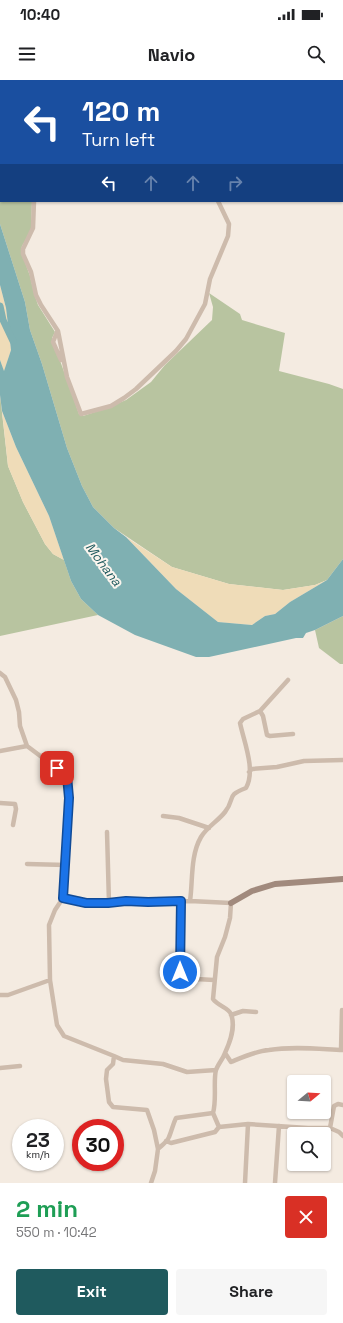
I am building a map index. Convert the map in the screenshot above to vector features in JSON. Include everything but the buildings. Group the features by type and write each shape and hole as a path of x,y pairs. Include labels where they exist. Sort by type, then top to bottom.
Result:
{"main road":[{"path":"231,903 252,891 275,884 343,879"}],"street":[{"path":"34,202 33,228 23,248 23,254 31,272 36,295 40,305 57,331 67,377 81,414 111,406 124,398 136,389 176,351 186,339 205,304 210,279 228,236 230,224 219,202"},
{"path":"0,672 5,677 16,700 20,726 27,746 67,776 69,798 63,898 55,910 49,925 50,980 57,1025 64,1036 123,1060 164,1064 187,1072 216,1070"},
{"path":"190,901 192,871 195,854 201,837 226,811 232,796 236,792 246,788 250,782 246,745 240,723 243,719 260,711 288,680"},
{"path":"260,711 263,716 267,736 293,734"},
{"path":"0,751 27,746"},
{"path":"250,772 252,769 277,767 304,761 343,760"},
{"path":"0,803 15,804 16,810 13,825"},
{"path":"163,816 194,822 209,828"},
{"path":"107,832 108,903"},
{"path":"27,864 66,866"},
{"path":"63,898 86,903 126,901 190,901 231,903 230,918 225,937 217,957 214,980 213,999 217,1005 225,1008 231,1015 233,1026 225,1053 216,1070 215,1104 213,1113 219,1127"},
{"path":"180,972 181,901"},
{"path":"185,986 196,979 214,980"},
{"path":"0,995 8,995 50,980"},
{"path":"225,1053 231,1062 245,1056 267,1050 290,1048 342,1050 342,1010"},
{"path":"231,1015 243,1011 256,1012"},
{"path":"114,1056 113,1064 107,1070 106,1079 109,1102 114,1107 147,1110 154,1130 158,1149 155,1171 151,1183"},
{"path":"0,1068 20,1066"},
{"path":"330,1127 334,1106 338,1104 343,1105"},
{"path":"158,1149 170,1136 172,1125 176,1118 213,1113"},
{"path":"166,1141 171,1143 215,1132 219,1127 248,1124 294,1127"},
{"path":"246,1183 248,1124"},
{"path":"275,1183 279,1126"},
{"path":"331,1128 339,1132 343,1136"}],"green space":[{"path":"0,202 32,202 31,231 22,246 21,251 38,305 55,332 52,338 79,414 83,416 126,400 151,382 165,365 212,320 213,307 209,293 240,314 242,320 285,333 279,371 343,389 343,559 327,580 315,585 283,590 229,584 172,567 114,528 93,507 82,486 67,448 42,364 30,330 25,302 0,224"},
{"path":"0,395 8,466 23,502 45,544 53,554 64,560 71,581 81,599 98,615 0,636"},
{"path":"343,616 343,664 340,664 319,648 315,630"}],"sand":[{"path":"0,285 6,308 11,350 4,372 0,360"},
{"path":"2,411 16,447 49,516 64,560 53,554 45,544 23,502 8,466"},
{"path":"126,537 172,567 229,584 283,590 315,585 327,580 290,602 275,614 265,616 252,625 218,622 176,589"}],"water":[{"path":"0,224 25,302 30,330 42,364 67,448 82,486 93,507 114,528 126,537 176,589 218,622 252,625 265,616 275,614 290,602 327,580 343,559 343,616 306,633 303,638 296,638 209,657 196,657 135,635 98,615 81,599 71,581 49,516 16,447 2,411 0,395 0,360 4,371 11,350 6,308 0,285"}],"waterway":[{"name":"Mohana","path":"0,306 3,320 13,341"}],"route":[{"path":"57,768 67,776 69,798 63,898 86,903 181,901 180,972"}]}
